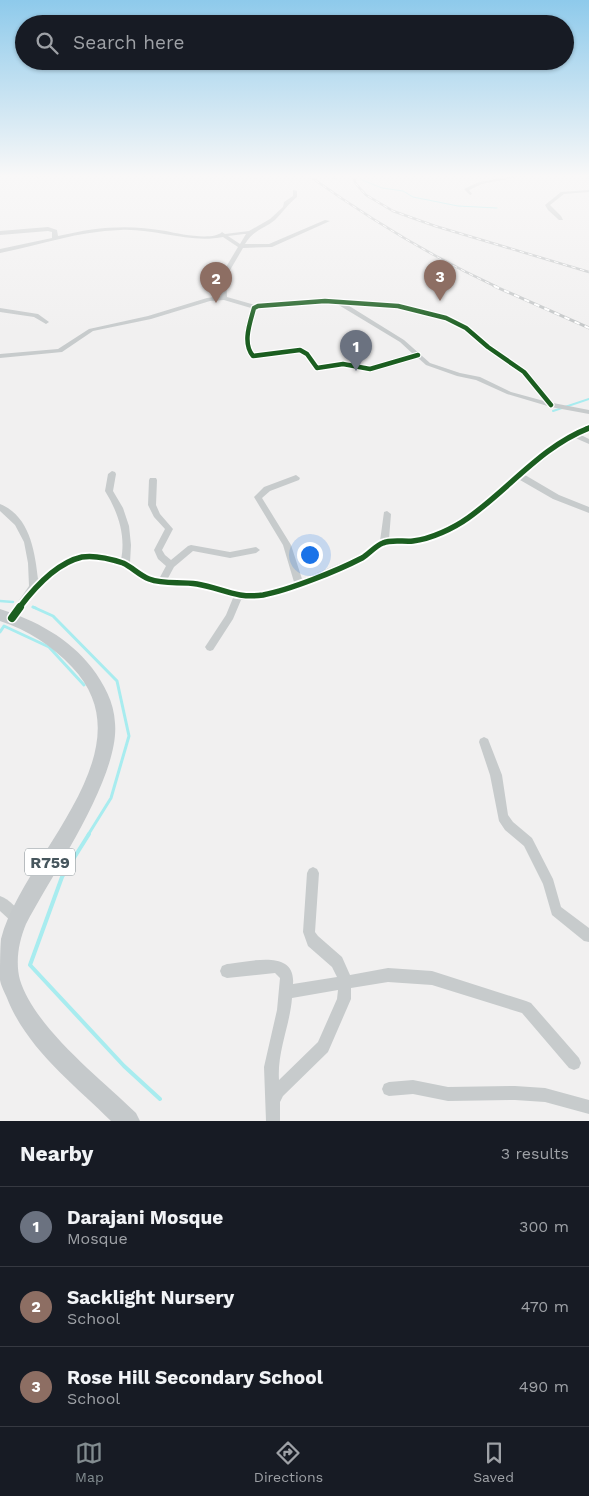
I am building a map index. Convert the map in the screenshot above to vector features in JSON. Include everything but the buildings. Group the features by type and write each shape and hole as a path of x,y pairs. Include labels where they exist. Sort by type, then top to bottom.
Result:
{"main road":[{"name":"R759","path":"6,617 34,627 58,643 90,676 100,692 107,711 108,732 105,753 85,799 17,919 8,951 10,979 22,1008 51,1045 128,1121"}],"street":[{"path":"224,298 223,277 250,233 259,227"},
{"path":"222,234 233,243 242,246 273,245 313,227"},
{"path":"0,251 89,232 119,228 147,229 185,237 208,238 237,232 250,233"},
{"path":"0,233 48,229 55,231 56,239"},
{"path":"0,356 60,351 91,330 149,318 201,300 224,298 255,306 309,301 398,306 439,316 458,324 524,372 551,404"},
{"path":"337,302 397,338 434,366 478,378 492,387 509,393 589,412"},
{"path":"255,306 248,345 249,352 254,356 300,350 307,354 316,368 346,364 366,369 418,355"},
{"path":"0,310 36,315 46,322"},
{"path":"6,617 34,587 67,563 83,557 104,558 125,564 146,578 161,583 197,584 238,596 261,596 349,564 384,542 415,541 447,530 468,518 518,475 574,434 589,428"},
{"path":"574,434 589,442"},
{"path":"112,474 109,491 118,504 128,543 125,564"},
{"path":"518,475 556,497 589,510"},
{"path":"296,478 267,489 258,498 287,545 299,583"},
{"path":"153,480 152,505 157,515 169,529 158,550 159,554 171,565"},
{"path":"0,507 14,516 29,540 34,587"},
{"path":"384,542 387,514"},
{"path":"161,583 171,565 191,548 230,555 256,550"},
{"path":"210,647 230,616 238,596"},
{"path":"484,742 496,775 503,817 509,826 528,842 549,883 556,911 589,936"},
{"path":"273,1101 278,1091 323,1048 342,1006 345,990 343,973 337,962 313,941 309,932 313,873"},
{"path":"0,902 17,919"},
{"path":"227,971 275,966 281,968 287,976 284,1010 271,1067 273,1121"},
{"path":"286,992 388,975 432,978 520,1005 530,1012 574,1063"},
{"path":"389,1089 413,1087 448,1094 523,1093 545,1095 589,1107"}],"waterway":[{"path":"553,411 589,399"},
{"path":"0,601 13,602"},
{"path":"36,608 33,607 53,616 117,681 129,736 111,798 88,835"},
{"path":"0,632 4,626 49,647 84,685"},
{"path":"89,834 62,877 30,965 124,1066 160,1099"}],"railway":[{"path":"386,227 497,287"},
{"path":"439,227 589,272"},
{"path":"494,286 589,328"}],"cycle path":[{"path":"418,355 370,369 343,364 317,368 307,354 300,350 253,356 249,352 247,340 254,308 258,306 325,301 398,306 446,318 466,328 488,347 524,372 551,405"},
{"path":"12,618 34,587 67,563 83,557 104,558 125,564 146,578 161,583 197,584 238,596 250,597 274,593 349,564 364,557 384,542 415,541 447,530 468,518 552,449 573,434 589,428"}],"place":[{"name":"Rose Hill Secondary School","path":"440,301"},
{"name":"Sacklight Nursery","path":"216,303"},
{"name":"Darajani Mosque","path":"356,371"}]}
